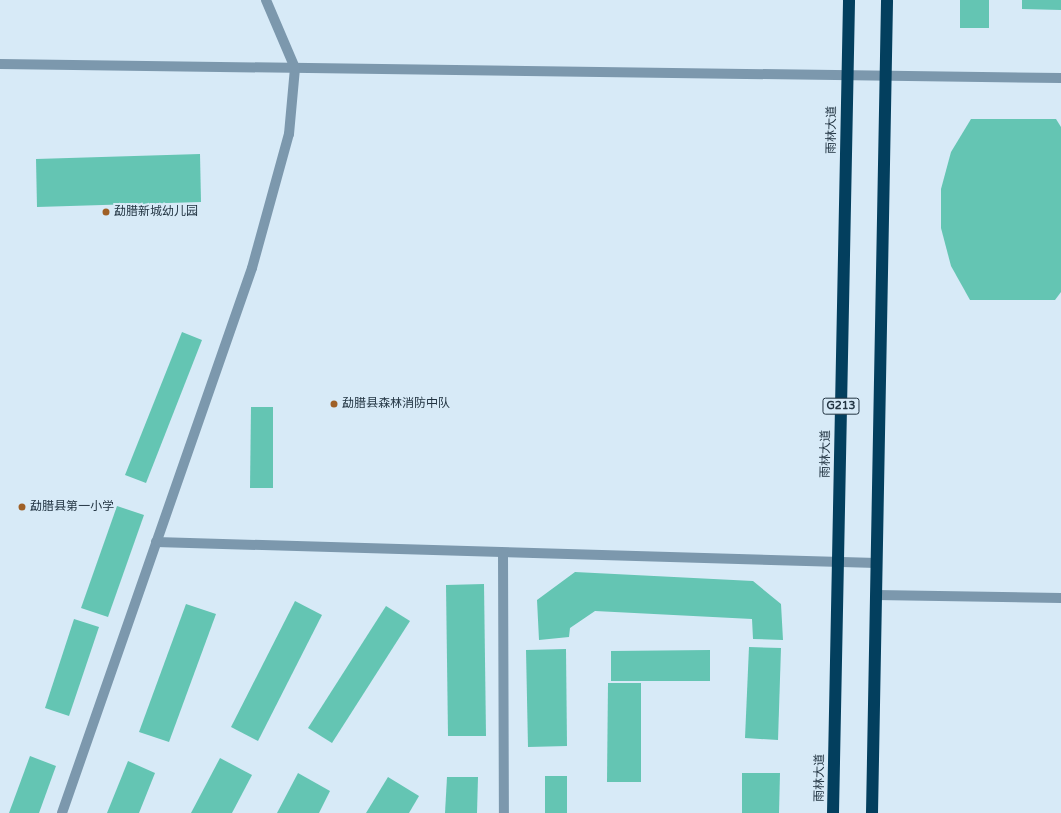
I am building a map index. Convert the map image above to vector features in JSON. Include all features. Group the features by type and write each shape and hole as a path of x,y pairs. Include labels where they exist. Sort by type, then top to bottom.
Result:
{"highway":[{"name":"雨林大道","path":"834,813 849,0"},
{"path":"872,813 888,0"}],"street":[{"path":"62,813 252,268 289,134 295,68 266,0"},
{"path":"0,64 1061,78"},
{"path":"156,542 838,564 877,563"},
{"path":"503,553 504,813"},
{"path":"876,595 1061,598"}],"building":[{"path":"960,0 989,0 989,28 960,28"},
{"path":"1022,0 1061,0 1061,10 1022,9"},
{"path":"971,119 1056,119 1061,127 1061,292 1055,300 970,300 951,266 941,228 941,189 951,152"},
{"path":"200,154 201,202 37,207 36,159"},
{"path":"182,332 202,340 146,483 125,475"},
{"path":"251,407 273,407 273,488 250,488"},
{"path":"117,506 144,515 108,617 81,608"},
{"path":"575,572 753,581 781,604 783,640 753,639 752,619 595,611 570,628 569,637 539,640 537,600"},
{"path":"484,584 486,736 448,736 446,585"},
{"path":"295,601 322,615 258,741 231,727"},
{"path":"186,604 216,614 169,742 139,732"},
{"path":"386,606 410,621 332,743 308,728"},
{"path":"74,619 99,627 69,716 45,708"},
{"path":"749,647 781,648 778,740 745,738"},
{"path":"566,649 567,746 528,747 526,650"},
{"path":"710,650 710,681 611,681 611,651"},
{"path":"608,683 641,683 641,782 607,782"},
{"path":"30,756 56,766 39,813 9,813"},
{"path":"220,758 252,775 232,813 191,813"},
{"path":"128,761 155,773 139,813 107,813"},
{"path":"298,773 330,791 319,813 277,813"},
{"path":"742,773 780,773 779,813 742,813"},
{"path":"545,776 567,776 567,813 545,813"},
{"path":"388,777 419,796 409,813 366,813"},
{"path":"447,777 478,777 477,813 445,813"}],"place":[{"name":"勐腊新城幼儿园","path":"106,212"},
{"name":"勐腊县森林消防中队","path":"334,404"},
{"name":"勐腊县第一小学","path":"22,507"}]}
